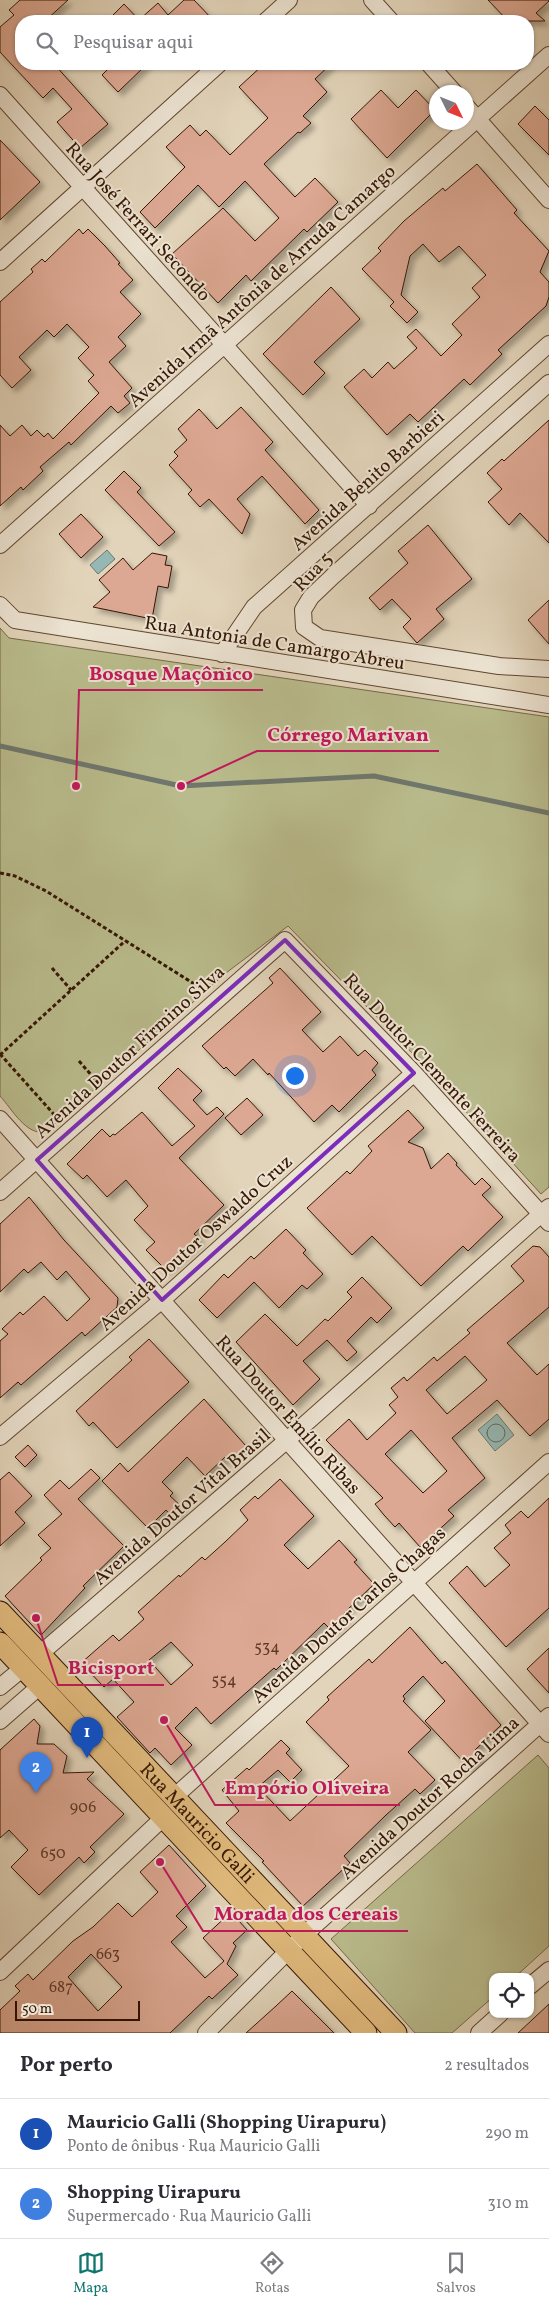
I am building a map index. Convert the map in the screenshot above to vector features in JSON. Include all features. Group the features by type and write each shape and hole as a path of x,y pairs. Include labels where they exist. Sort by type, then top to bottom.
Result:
{"main road":[{"name":"Rua Mauricio Galli","path":"0,1612 396,2033"},
{"name":"Rua Mauricio Galli","path":"0,1643 366,2033"}],"street":[{"path":"273,15 289,0"},
{"path":"372,0 386,15"},
{"name":"Avenida Irmã Antônia de Arruda Camargo","path":"534,66 549,55"},
{"path":"0,262 212,70"},
{"path":"434,70 448,85"},
{"name":"Avenida Irmã Antônia de Arruda Camargo","path":"474,111 529,70"},
{"name":"Rua José Ferrari Secondo","path":"0,95 369,506"},
{"path":"474,114 549,200"},
{"name":"Avenida Irmã Antônia de Arruda Camargo","path":"0,545 224,346 453,130"},
{"name":"Avenida Benito Barbieri","path":"222,654 254,607 549,344"},
{"name":"Rua 5","path":"549,383 332,576 311,597 303,610 304,627 320,638 500,666 549,669"},
{"name":"Rua Antonia de Camargo Abreu","path":"0,605 15,620 549,705"},
{"name":"Avenida Doutor Firmino Silva","path":"0,1192 285,940"},
{"name":"Rua Doutor Clemente Ferreira","path":"285,940 414,1073 546,1215"},
{"name":"Avenida Doutor Oswaldo Cruz","path":"0,1437 162,1300 414,1073"},
{"name":"Rua Doutor Emílio Ribas","path":"0,1119 412,1582 546,1725"},
{"name":"Avenida Doutor Vital Brasil","path":"40,1654 546,1215"},
{"name":"Avenida Doutor Carlos Chagas","path":"174,1797 412,1582 549,1462"},
{"path":"0,1687 23,1668"},
{"path":"0,1721 40,1686"},
{"name":"Avenida Doutor Rocha Lima","path":"206,2033 304,1935 546,1725"},
{"path":"0,1972 164,1817"},
{"path":"534,1983 549,1970"},
{"path":"479,2033 496,2018"}],"path":[{"path":"0,874 15,876 46,891 218,998"},
{"path":"69,1132 0,1054 125,941"},
{"path":"52,968 71,990"},
{"path":"79,1061 110,1095"}],"highlighted area":[{"path":"285,940 414,1073 162,1300 37,1160"}],"green space":[{"path":"0,628 9,638 549,717 549,1187 541,1194 419,1060 288,926 226,973 46,1132 32,1130 20,1120 0,1096"},
{"path":"538,1755 549,1768 549,1946 519,1973 489,1973 489,2001 452,2033 415,2033 331,1939"}],"water":[{"path":"107,550 115,559 98,574 90,565"},
{"path":"497,1414 514,1435 495,1451 478,1430"}],"building":[{"path":"20,0 68,0 52,15 15,15 15,68 0,52 0,27 14,15 9,10"},
{"path":"184,0 194,0 208,15 168,15"},
{"path":"488,0 549,0 536,13 545,21 534,21 534,15 502,15"},
{"path":"158,3 168,15 145,15"},
{"path":"124,4 134,15 113,15"},
{"path":"17,70 59,70 108,124 80,148 57,122 72,109 53,88 43,98"},
{"path":"107,70 141,70 118,92 102,75"},
{"path":"257,70 325,70 315,79 327,92 303,116 311,123 300,133 298,132 264,164 295,197 315,178 338,202 307,232 304,229 251,281 246,275 218,303 172,254 223,208 255,241 279,218 245,181 219,207 198,185 155,228 140,212 185,167 166,147 190,125 200,136 206,130 230,155 268,118 239,87"},
{"path":"381,90 398,108 416,90 429,104 429,116 387,158 351,119"},
{"path":"535,106 549,120 549,155 518,124"},
{"path":"0,140 40,182 0,220"},
{"path":"477,164 517,210 514,213 549,251 540,272 549,282 549,297 546,306 498,350 502,354 470,385 464,379 418,422 410,414 387,435 344,387 364,369 372,378 388,362 394,369 417,348 407,337 416,329 441,356 462,335 452,324 480,297 472,288 486,275 459,246 439,262 423,244 410,256 401,295 418,312 407,323 390,306 394,302 362,269 381,251 378,248 404,221 443,188 445,191"},
{"path":"79,229 83,234 88,229 133,280 120,292 141,314 118,337 126,346 109,362 132,388 124,396 130,403 118,413 111,406 71,445 69,442 40,467 43,471 23,490 21,487 0,506 0,425 10,436 22,425 31,436 37,430 44,437 48,433 53,439 99,393 88,381 94,375 78,358 89,347 67,324 54,337 47,330 19,357 31,370 12,388 0,375 0,302 33,272 31,269 42,259 45,262"},
{"path":"331,287 360,319 314,362 325,373 303,395 263,354"},
{"path":"241,407 273,442 265,450 319,510 305,524 262,476 237,499 250,514 242,534 209,499 200,507 188,494 192,490 169,465 178,456 174,452 187,440 178,429 199,409 217,429"},
{"path":"549,420 549,543 520,513 509,525 488,502 502,489 487,473 502,459 504,461"},
{"path":"124,471 141,488 137,492 175,532 159,546 105,490"},
{"path":"81,514 103,537 81,558 59,534"},
{"path":"428,525 472,579 436,609 444,619 417,643 403,627 411,619 392,599 380,610 369,598 408,563 398,551"},
{"path":"152,553 167,556 165,565 172,566 168,588 158,586 152,619 93,607 110,592 99,580 123,558 133,570"},
{"path":"549,600 549,644 528,620"},
{"path":"280,968 321,1012 302,1030 323,1052 340,1036 358,1056 365,1050 378,1063 372,1070 376,1075 339,1112 332,1105 314,1122 269,1073 268,1075 253,1059 235,1076 226,1067 224,1069 202,1046 273,983 269,978"},
{"path":"178,1068 202,1091 193,1100 207,1115 217,1107 224,1114 179,1158 224,1205 194,1234 200,1239 166,1270 146,1250 155,1242 134,1220 148,1206 126,1180 107,1197 87,1175 83,1179 67,1164 102,1129 110,1137 113,1134 115,1135 142,1112 172,1146 195,1126 158,1088"},
{"path":"247,1098 263,1115 241,1135 225,1118"},
{"path":"408,1110 424,1128 408,1142 423,1148 431,1169 448,1153 457,1163 456,1165 475,1185 482,1178 491,1187 482,1195 503,1217 468,1251 463,1246 421,1286 372,1236 352,1255 307,1208 347,1171 350,1174 372,1151 368,1146"},
{"path":"29,1197 64,1240 118,1298 117,1307 85,1336 82,1332 21,1385 18,1382 0,1398 0,1341 8,1334 2,1329 20,1312 23,1315 44,1296 67,1321 90,1299 66,1271 57,1280 41,1262 28,1273 24,1269 0,1292 0,1224"},
{"path":"286,1229 306,1250 303,1253 323,1274 307,1289 302,1285 279,1308 254,1282 217,1318 199,1300 224,1274 228,1278 251,1256 254,1259"},
{"path":"533,1246 540,1247 549,1257 549,1307 507,1343 537,1375 549,1364 549,1419 530,1436 497,1400 452,1438 485,1478 448,1510 454,1516 420,1547 399,1523 395,1527 384,1515 375,1504 383,1498 326,1440 349,1419 367,1440 396,1413 389,1405 398,1397 391,1388 404,1377 407,1381 434,1357 437,1361 470,1333 467,1330 524,1281 511,1266","holes":["465,1356 487,1380 447,1414 426,1390","411,1430 447,1471 423,1493 385,1454"]},
{"path":"362,1277 392,1308 377,1323 371,1317 347,1341 357,1352 347,1361 327,1340 303,1361 320,1379 293,1405 236,1342 265,1314 297,1346 325,1319 328,1321 352,1297 347,1292"},
{"path":"149,1339 189,1382 117,1448 93,1422 89,1426 76,1411 132,1360 129,1357"},
{"path":"204,1399 246,1446 230,1462 225,1457 205,1476 187,1457 162,1482 173,1493 170,1496 182,1507 172,1517 166,1510 148,1528 102,1481 120,1463 128,1472"},
{"path":"28,1445 37,1455 25,1467 15,1457"},
{"path":"91,1469 100,1478 78,1499 124,1546 83,1586 85,1588 41,1635 5,1596 42,1560 40,1558 51,1548 38,1535 62,1514 44,1495 60,1480 69,1489"},
{"path":"9,1472 32,1496 15,1512 25,1523 0,1546 0,1480"},
{"path":"280,1479 314,1516 284,1545 308,1569 339,1540 357,1560 354,1562 374,1584 344,1613 347,1617 332,1631 324,1623 276,1670 274,1668 211,1724 196,1707 175,1728 192,1745 171,1765 155,1748 150,1753 117,1717 134,1702 113,1679 104,1687 81,1663 113,1635 119,1641 144,1619 138,1612 179,1575 180,1577 202,1557 205,1560 225,1542 248,1520 240,1510 255,1496 258,1499","holes":["171,1642 193,1665 171,1685 149,1660"]},
{"path":"549,1498 549,1608 506,1647 449,1583 467,1566 485,1587 510,1565 494,1548 511,1533 505,1525 521,1511 528,1518"},
{"path":"410,1627 442,1664 445,1661 501,1725 475,1750 481,1757 469,1768 425,1721 445,1701 423,1676 403,1696 405,1699 403,1701 431,1730 408,1752 435,1780 420,1794 415,1789 386,1815 344,1856 350,1863 303,1906 262,1862 264,1861 226,1823 239,1811 222,1790 247,1768 249,1770 281,1740 290,1749 286,1753 302,1770 290,1782 278,1770 258,1787 290,1821 349,1766 306,1722 329,1700 327,1697 369,1659 372,1663"},
{"path":"549,1648 549,1693 527,1669"},
{"path":"34,1719 40,1726 37,1744 54,1744 67,1756 63,1773 94,1772 87,1779 124,1814 90,1847 95,1852 84,1863 79,1857 39,1895 11,1867 28,1850 9,1830 0,1838 0,1750"},
{"path":"169,1845 206,1886 176,1916 187,1927 171,1942 205,1978 224,1961 203,1938 231,1912 247,1930 233,1943 236,1946 227,1964 238,1975 212,1999 209,1996 170,2033 0,2033 0,2010 20,1991 15,1986 28,1974 33,1980 73,1941 93,1927 118,1903 132,1917 158,1892 140,1872","holes":["91,1954 122,1987 98,2011 68,1977"]},
{"path":"292,1991 334,2033 246,2033 276,2006"},
{"path":"549,2004 549,2033 518,2033"}],"waterway":[{"path":"0,746 181,786 374,776 549,813"}],"place":[{"name":"Bosque Maçônico","path":"76,786"},
{"name":"Córrego Marivan","path":"181,786"},
{"name":"Bicisport","path":"36,1618"},
{"name":"Empório Oliveira","path":"164,1720"},
{"name":"Mauricio Galli (Shopping Uirapuru)","path":"87,1758"},
{"name":"Shopping Uirapuru","path":"36,1793"},
{"name":"Morada dos Cereais","path":"160,1862"}]}
